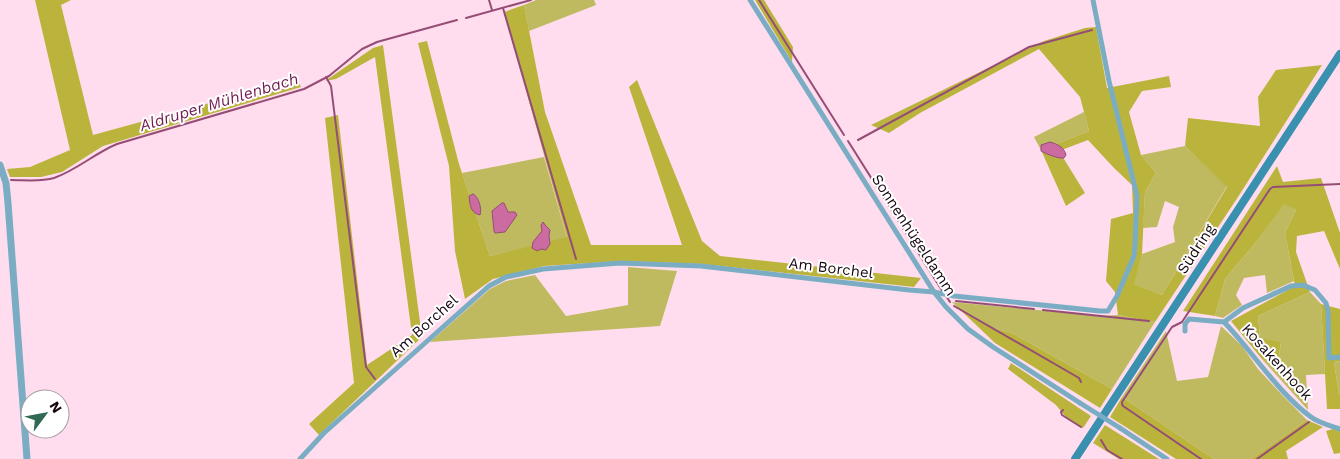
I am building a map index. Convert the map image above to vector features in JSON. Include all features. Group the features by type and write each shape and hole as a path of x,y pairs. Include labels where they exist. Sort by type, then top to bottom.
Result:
{"main road":[{"name":"Südring","path":"1075,459 1340,54"}],"street":[{"name":"Sonnenhügeldamm","path":"750,0 934,292 946,307 968,329 993,347 1167,459"},
{"name":"Am Borchel","path":"300,459 324,433 488,286 506,277 544,269 620,263 702,266 934,292 954,296 1100,311 1108,310 1117,296 1134,256 1137,196 1109,81 1093,0"},
{"path":"0,165 6,183 8,203 27,459"},
{"name":"Kosakenhook","path":"1185,331 1185,324 1189,319 1224,322 1243,308 1291,286 1303,285 1315,290 1326,303 1328,311 1329,358 1340,357"},
{"name":"Kosakenhook","path":"1224,322 1298,406 1313,418 1340,429"}],"shaded area":[{"path":"35,0 71,0 61,5 93,135 297,79 301,87 103,146 62,172 41,177 10,177 7,169 30,167 70,150"},
{"path":"536,0 594,0 596,5 529,31 524,5"},
{"path":"755,0 764,0 793,47 792,62"},
{"path":"524,5 545,112 591,245 682,245 629,87 637,80 702,241 720,256 921,278 914,287 702,264 622,261 544,266 493,279 465,299 455,251 449,166 418,43 427,41 459,164 490,256 567,237 504,12"},
{"path":"1096,27 1107,88 1169,76 1171,87 1142,91 1129,112 1141,155 1156,173 1145,192 1142,254 1134,284 1162,295 1227,187 1185,146 1188,118 1260,126 1258,97 1276,70 1322,65 1155,322 1118,315 1115,292 1106,281 1111,219 1133,213 1132,185 1088,140 1059,151 1085,193 1066,206 1041,150 1089,131 1080,97 1039,49 920,113 889,133 871,125 1044,41 1085,28"},
{"path":"383,45 422,337 319,435 309,424 354,383 325,118 338,115 367,365 412,335 375,57 336,79 325,81 373,48"},
{"path":"1084,112 1089,131 1041,150 1034,137"},
{"path":"1050,142 1064,150 1066,155 1064,158 1052,156 1041,151 1041,145"},
{"path":"1185,146 1227,186 1162,295 1133,284 1142,254 1175,242 1173,227 1179,207 1165,201 1157,227 1143,228 1145,192 1156,173 1141,155"},
{"path":"544,157 567,238 490,256 462,173"},
{"path":"1277,166 1283,182 1321,178 1340,233 1340,269 1324,231 1297,236 1296,252 1310,292 1258,316 1260,338 1281,342 1277,368 1261,358 1231,321 1295,286 1285,233 1296,210 1284,204 1258,240 1225,279 1215,316 1183,311"},
{"path":"473,194 480,203 480,215 471,208 469,196"},
{"path":"504,203 508,212 515,212 517,215 505,232 495,233 492,211"},
{"path":"1284,203 1296,210 1285,233 1294,281 1267,293 1265,275 1244,278 1236,295 1242,305 1223,318 1215,316 1225,279 1258,240"},
{"path":"543,222 550,230 550,244 546,250 541,249 537,251 532,248 533,242 542,231 541,225"},
{"path":"628,267 677,271 660,326 430,342 490,289 506,281 535,275 566,316 628,305"},
{"path":"1310,292 1321,304 1325,374 1306,375 1308,410 1261,358 1277,367 1281,343 1260,338 1258,316"},
{"path":"952,302 1100,316 1118,315 1155,322 1112,389 1012,333 992,328"},
{"path":"952,302 992,328 1012,333 1112,389 1100,408 995,343"},
{"path":"1321,304 1340,309 1340,361 1334,362 1340,395 1340,409 1327,409"},
{"path":"1221,326 1242,346 1258,369 1307,420 1251,459 1214,459 1122,397 1166,331 1177,381 1208,377"},
{"path":"1340,361 1340,395 1339,396 1334,362"},
{"path":"1011,363 1091,416 1083,428 1065,416 1056,405 1008,369"},
{"path":"1122,397 1214,459 1176,459 1110,417"},
{"path":"1307,420 1323,427 1286,451 1288,459 1251,459"},
{"path":"1105,425 1159,459 1119,459 1093,443"},
{"path":"1340,427 1340,453 1334,454 1326,431"}],"waterway":[{"path":"489,0 492,10"},
{"name":"Aldruper Mühlenbach","path":"466,18 531,0"},
{"path":"759,0 844,135"},
{"path":"503,8 576,259"},
{"name":"Aldruper Mühlenbach","path":"11,180 54,178 117,144 304,89 329,76 362,49 377,42 457,20"},
{"path":"858,140 1029,47 1092,30"},
{"path":"326,77 331,86 366,367 375,379"},
{"path":"848,141 943,292"},
{"path":"1201,459 1123,406 1122,402 1172,327 1182,322 1270,189 1273,187 1340,184"},
{"path":"946,296 950,302"},
{"path":"956,301 1034,309"},
{"path":"954,306 1079,378 1081,382"},
{"path":"1043,310 1149,321"},
{"path":"1063,410 1061,412 1062,415 1081,427"},
{"path":"1257,459 1309,422"},
{"path":"1101,440 1107,450 1122,459"}]}
